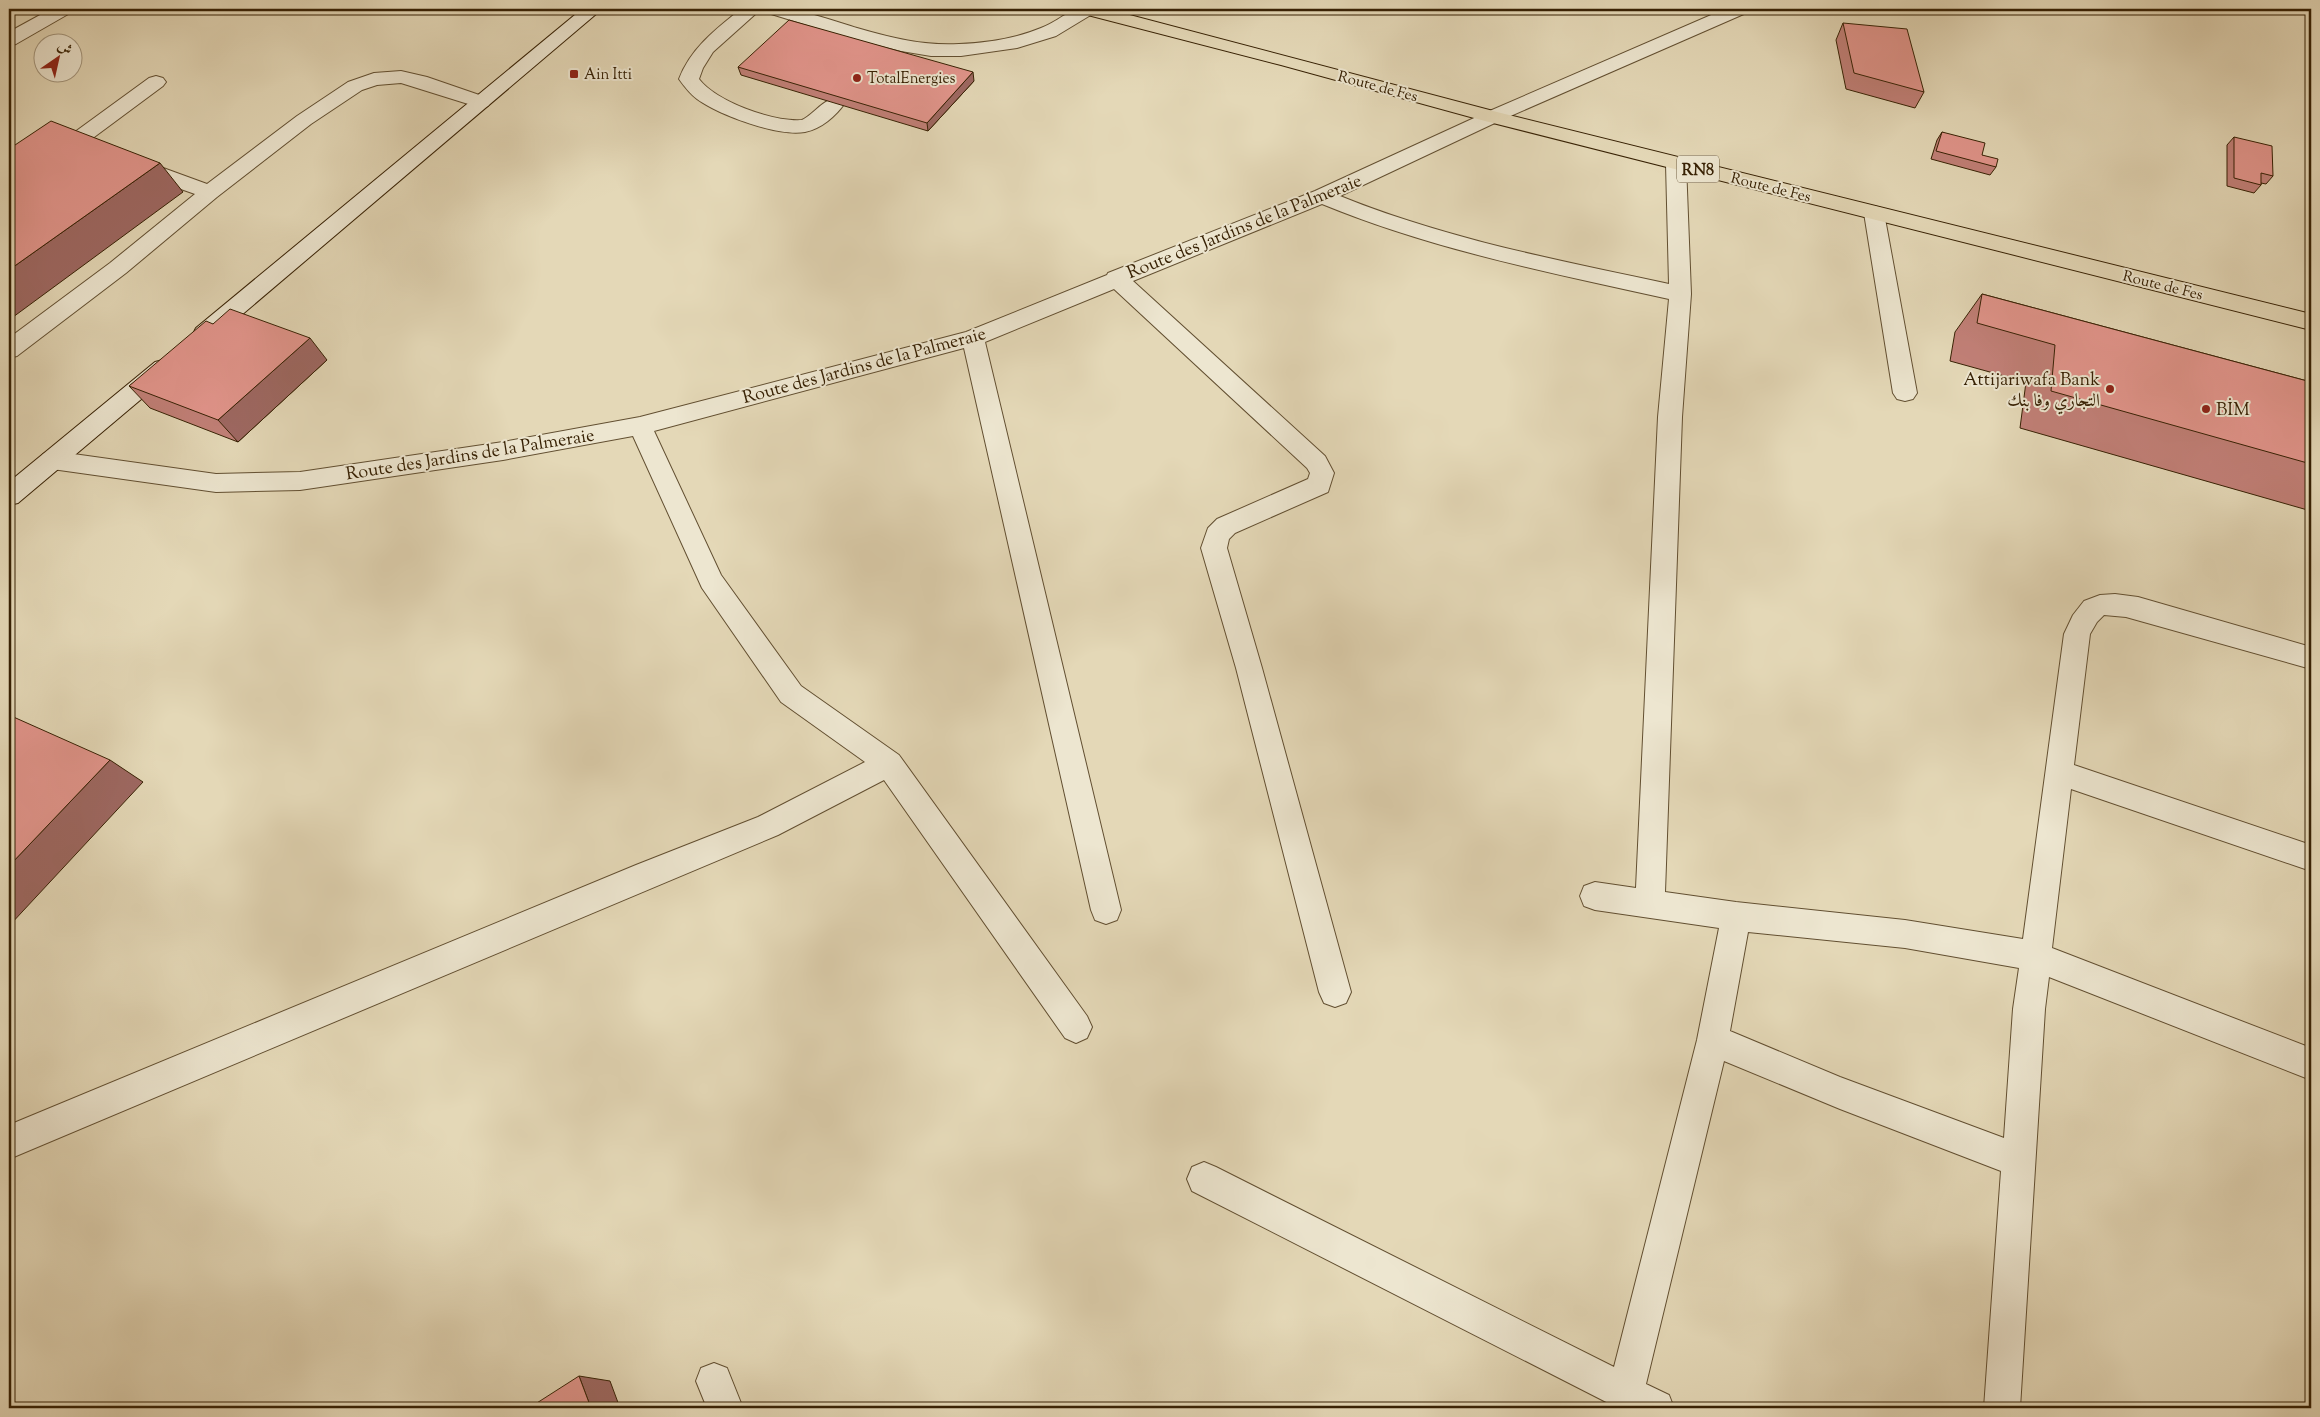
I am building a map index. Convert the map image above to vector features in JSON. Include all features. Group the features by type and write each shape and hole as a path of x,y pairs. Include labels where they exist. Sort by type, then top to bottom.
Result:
{"main road":[{"name":"Route de Fes","path":"1087,9 1288,61 1492,117 2311,322"}],"street":[{"path":"9,40 64,9"},
{"path":"9,496 593,9"},
{"path":"752,9 700,55 692,68 690,79 696,88 730,108 790,126 804,126 810,123 835,103"},
{"path":"774,9 852,33 894,50 961,50 1017,42 1048,32 1087,9"},
{"name":"Route des Jardins de la Palmeraie","path":"52,460 216,483 300,481 503,451 640,426 973,338 1116,278 1322,196 1492,117 1740,9"},
{"path":"9,350 118,268 210,192 304,120 354,86 374,79 400,77 420,81 481,102"},
{"path":"9,190 81,146 156,82"},
{"path":"118,159 210,192"},
{"path":"1650,904 1670,416 1680,294 1676,164"},
{"path":"1322,196 1374,219 1449,242 1680,294"},
{"path":"1874,213 1905,393"},
{"path":"1116,278 1316,462 1322,473 1319,485 1226,526 1217,535 1214,548 1252,678 1336,992"},
{"path":"973,338 1106,910"},
{"path":"640,426 712,581 791,694 889,764 1076,1027"},
{"path":"2002,1408 2022,1091 2034,956 2077,634 2086,613 2098,605 2115,604 2138,608 2311,658"},
{"path":"9,1142 646,875 768,826 889,764"},
{"path":"2059,772 2311,858"},
{"path":"1594,896 1736,916 1906,934 2034,956 2311,1064"},
{"path":"1626,1393 1713,1040 1736,916"},
{"path":"1713,1040 1840,1093 2019,1161"},
{"path":"1204,1179 1656,1408"}],"building":[{"name":"TotalEnergies","path":"789,20 973,72 927,123 738,67"},
{"path":"1843,23 1907,29 1924,92 1854,73"},
{"path":"51,121 160,163 9,270 9,149"},
{"path":"1942,132 1985,143 1982,155 1998,159 1996,167 1936,151"},
{"path":"2234,137 2272,146 2273,176 2261,173 2261,185 2234,178"},
{"path":"1982,294 2311,382 2311,464 2051,391 2055,345 1977,323"},
{"path":"230,309 310,338 218,420 129,386 206,321 213,324"},
{"path":"9,715 110,760 9,866"},
{"path":"579,1376 591,1408 529,1408"}],"place":[{"name":"Ain Itti","path":"574,74"},
{"name":"TotalEnergies","path":"857,78"},
{"name":"Attijariwafa Bank التجاري وفا بنك","path":"2110,389"},
{"name":"BİM","path":"2206,409"}]}
